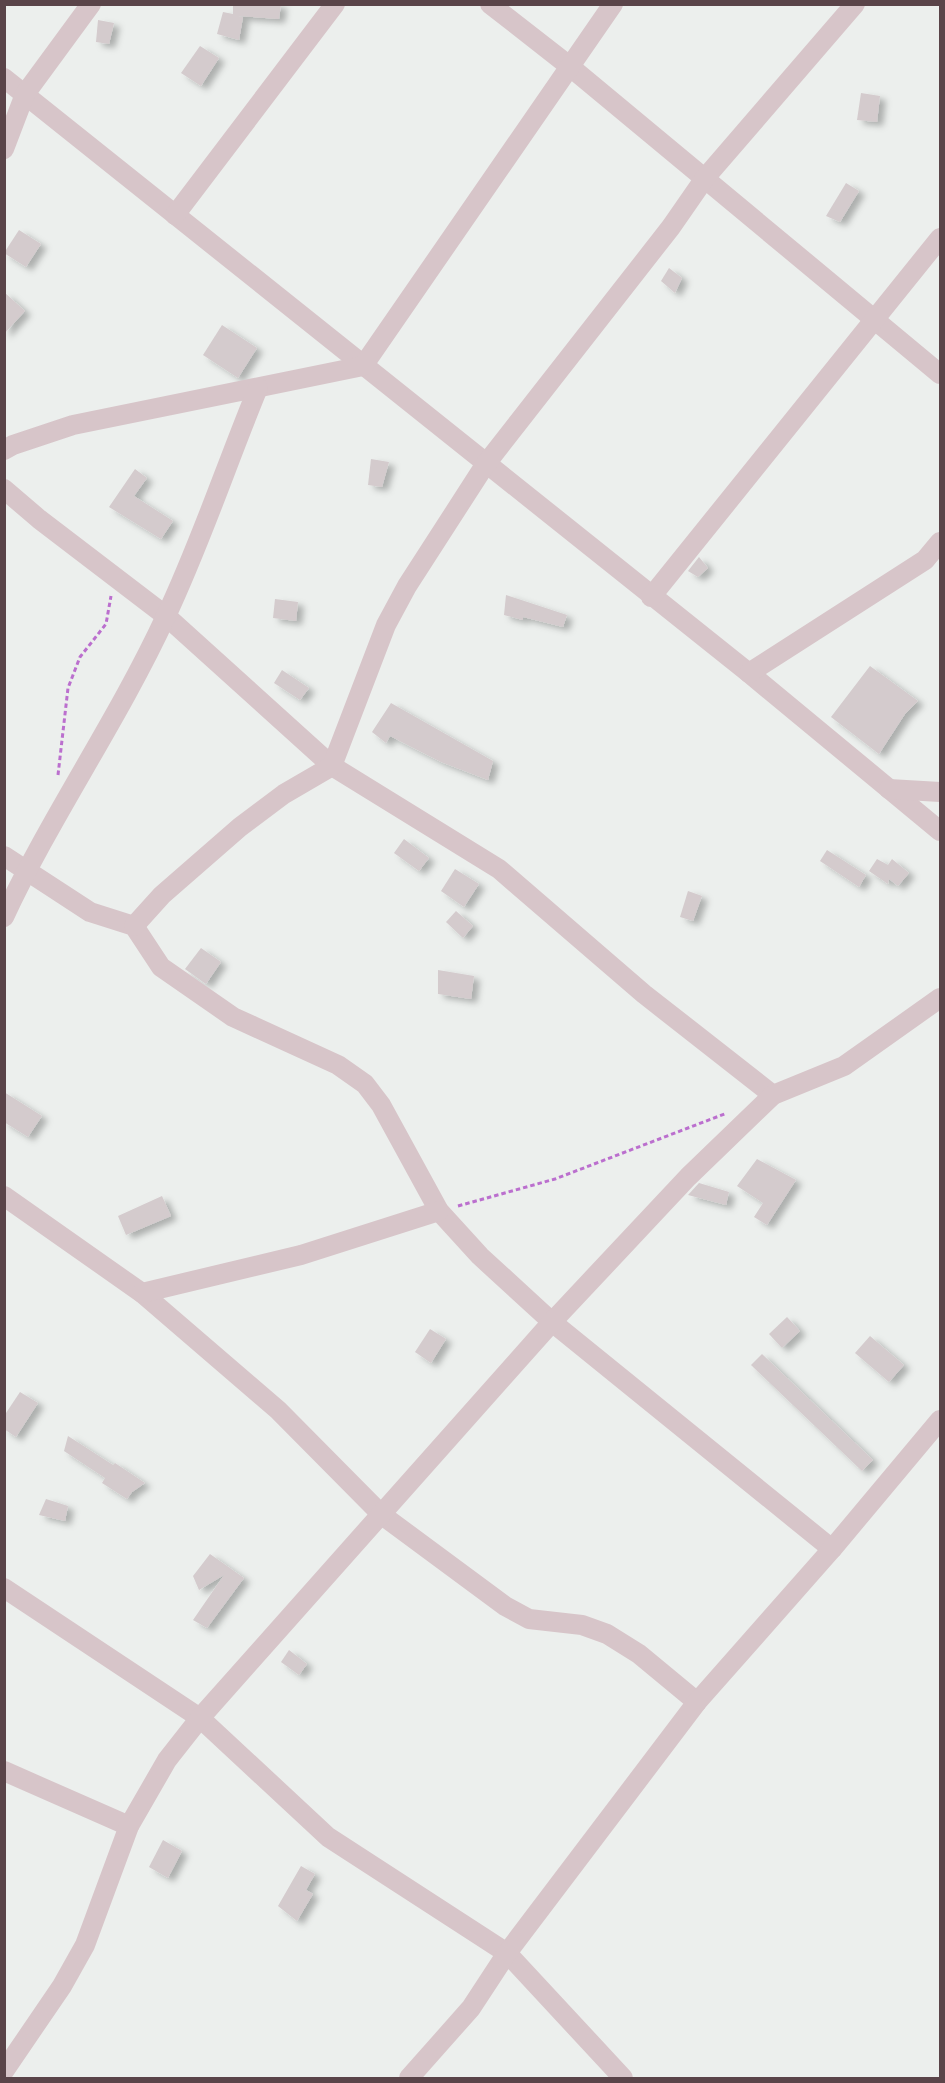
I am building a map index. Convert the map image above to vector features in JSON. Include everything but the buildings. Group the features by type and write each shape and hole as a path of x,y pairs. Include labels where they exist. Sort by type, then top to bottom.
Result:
{"street":[{"path":"4,148 24,94 91,4"},
{"path":"175,215 335,4"},
{"path":"490,4 568,65 940,374"},
{"path":"4,450 73,425 363,366 568,65 613,4"},
{"path":"134,926 162,895 240,826 284,794 332,766 386,625 407,586 485,465 671,228 705,178 855,4"},
{"path":"4,78 749,674 940,831"},
{"path":"651,597 940,238"},
{"path":"4,917 26,870 65,805 166,616 258,387"},
{"path":"4,489 39,519 166,616 332,766 499,869 644,994 773,1095"},
{"path":"749,674 926,560 940,542"},
{"path":"889,789 940,792"},
{"path":"4,856 90,912 134,926 161,967 233,1017 338,1065 365,1084 381,1105 439,1212 480,1256 552,1322 832,1550"},
{"path":"4,2071 62,1986 85,1945 129,1826 167,1760 200,1718 552,1322 688,1177 773,1095 844,1066 940,998"},
{"path":"4,1196 142,1293 278,1410 382,1515 506,1606 529,1619 582,1626 607,1634 639,1653 697,1702"},
{"path":"142,1293 301,1256 439,1212"},
{"path":"409,2079 471,2008 507,1953 697,1702 832,1550 940,1420"},
{"path":"4,1588 200,1718 328,1837 507,1953 623,2079"},
{"path":"4,1772 129,1826"}],"path":[{"path":"58,776 68,688 80,657 106,624 112,596 106,587"},
{"path":"439,1212 555,1179 731,1111"}]}
